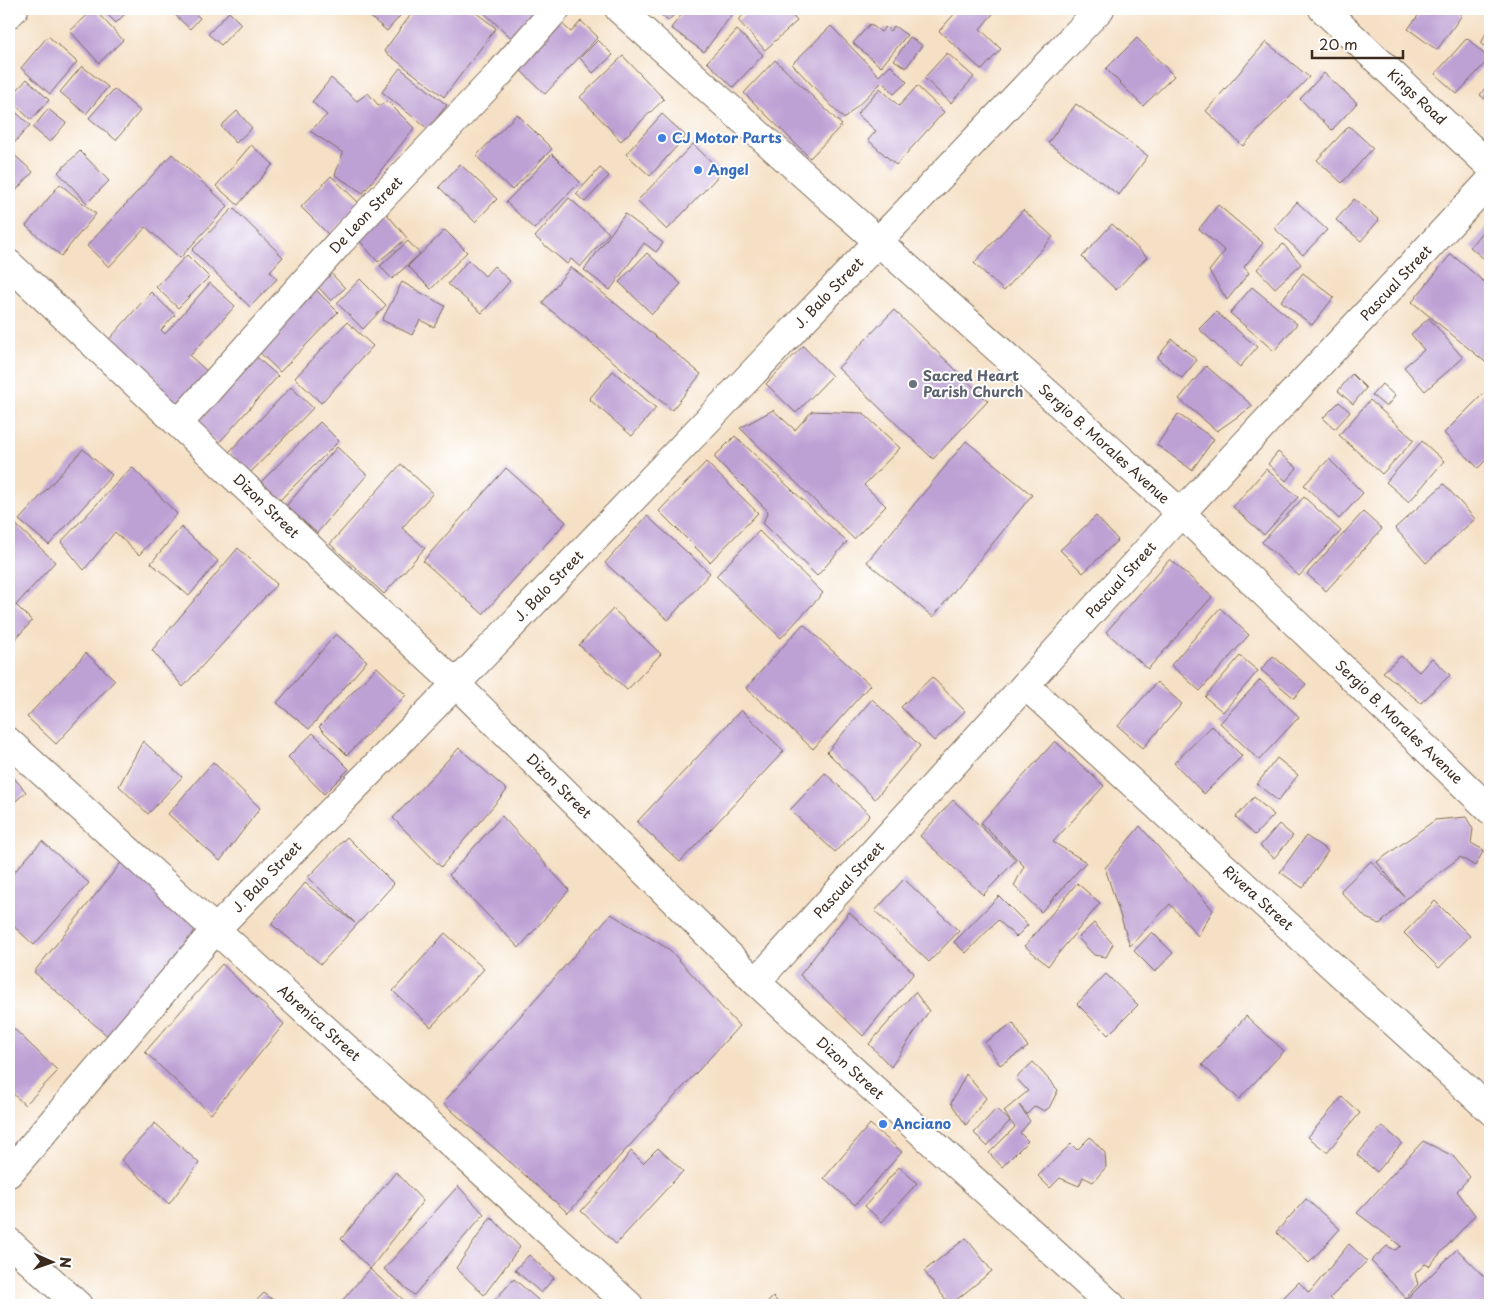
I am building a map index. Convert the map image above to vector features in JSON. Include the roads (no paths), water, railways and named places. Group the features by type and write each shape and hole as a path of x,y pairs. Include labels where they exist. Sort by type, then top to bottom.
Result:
{"street":[{"path":"9,14 14,9"},
{"name":"De Leon Street","path":"179,423 339,243 499,74 556,9"},
{"name":"Sergio B. Morales Avenue","path":"619,9 1182,513 1490,810"},
{"name":"J. Balo Street","path":"9,1173 216,929 456,684 1100,9"},
{"name":"Kings Road","path":"1323,9 1490,166"},
{"name":"Pascual Street","path":"756,982 1182,513 1490,181"},
{"name":"Dizon Street","path":"9,264 456,684 756,982 1110,1305"},
{"name":"Rivera Street","path":"1026,686 1490,1110"},
{"name":"Abrenica Street","path":"9,742 629,1305"},
{"path":"9,1242 78,1305"}],"place":[{"name":"CJ Motor Parts","path":"662,138"},
{"name":"Angel","path":"698,170"},
{"name":"Sacred Heart Parish Church","path":"913,384"},
{"name":"Anciano","path":"883,1124"}]}
